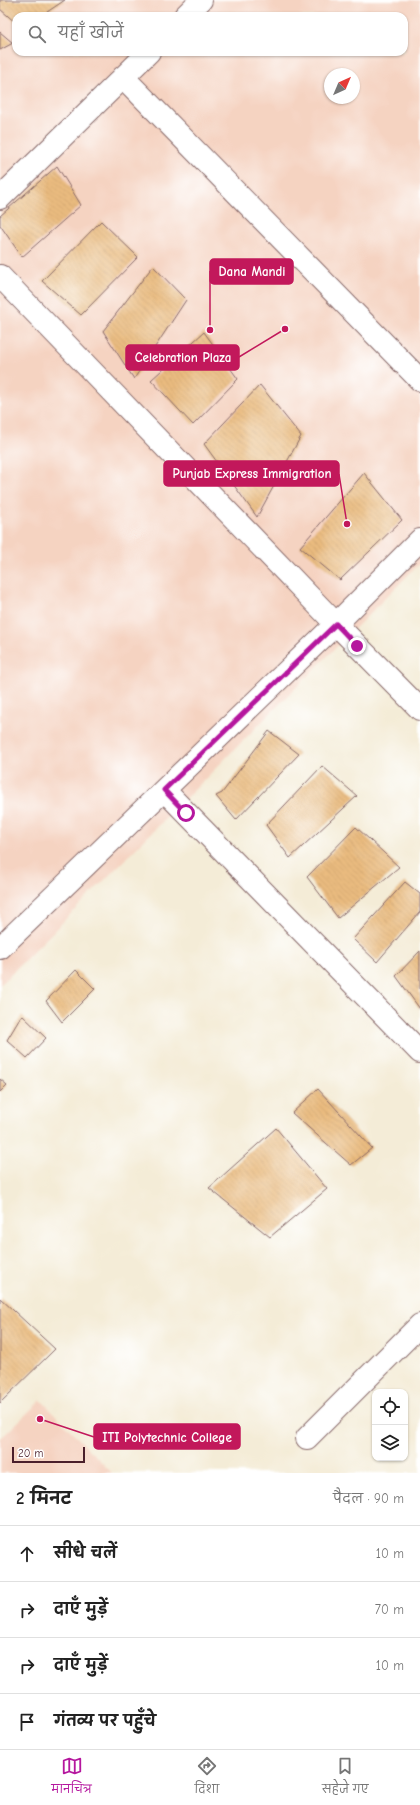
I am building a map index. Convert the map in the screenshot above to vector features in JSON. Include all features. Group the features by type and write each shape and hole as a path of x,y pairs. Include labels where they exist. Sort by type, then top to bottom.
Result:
{"street":[{"path":"189,12 201,0"},
{"path":"0,198 145,56"},
{"path":"123,77 420,380"},
{"path":"0,276 420,709"},
{"path":"0,948 336,624 420,540"},
{"path":"164,790 420,1052"},
{"path":"307,1438 420,1325"}],"shaded area":[{"path":"0,0 420,0 420,563 0,985"},
{"path":"41,1400 112,1473 0,1473 0,1439"}],"building":[{"path":"0,0 65,0 47,12 12,12 12,20 0,9"},
{"path":"0,32 12,44 0,50"},
{"path":"57,166 81,205 22,257 0,225 0,216"},
{"path":"101,221 138,257 81,315 42,281"},
{"path":"153,266 186,300 134,379 103,331"},
{"path":"204,332 238,379 193,425 151,380"},
{"path":"260,385 301,436 257,517 204,444"},
{"path":"364,473 402,520 340,580 300,547"},
{"path":"269,731 299,754 236,820 216,796 222,793"},
{"path":"322,766 357,796 290,858 266,825"},
{"path":"356,827 399,867 338,918 307,877"},
{"path":"405,882 420,894 420,912 377,962 353,939"},
{"path":"420,951 420,1009 396,976"},
{"path":"76,970 95,989 62,1022 46,1001"},
{"path":"22,1015 46,1038 27,1058 7,1040"},
{"path":"0,1079 7,1085 0,1092"},
{"path":"318,1089 372,1148 351,1165 292,1113"},
{"path":"276,1128 327,1189 270,1237 209,1188"},
{"path":"0,1298 55,1349 0,1403"}],"place":[{"name":"Celebration Plaza","path":"285,329"},
{"name":"Dana Mandi","path":"210,330"},
{"name":"Punjab Express Immigration","path":"347,524"},
{"name":"ITI Polytechnic College","path":"40,1419"}],"route":[{"path":"186,813 164,790 336,624 357,646"}]}
